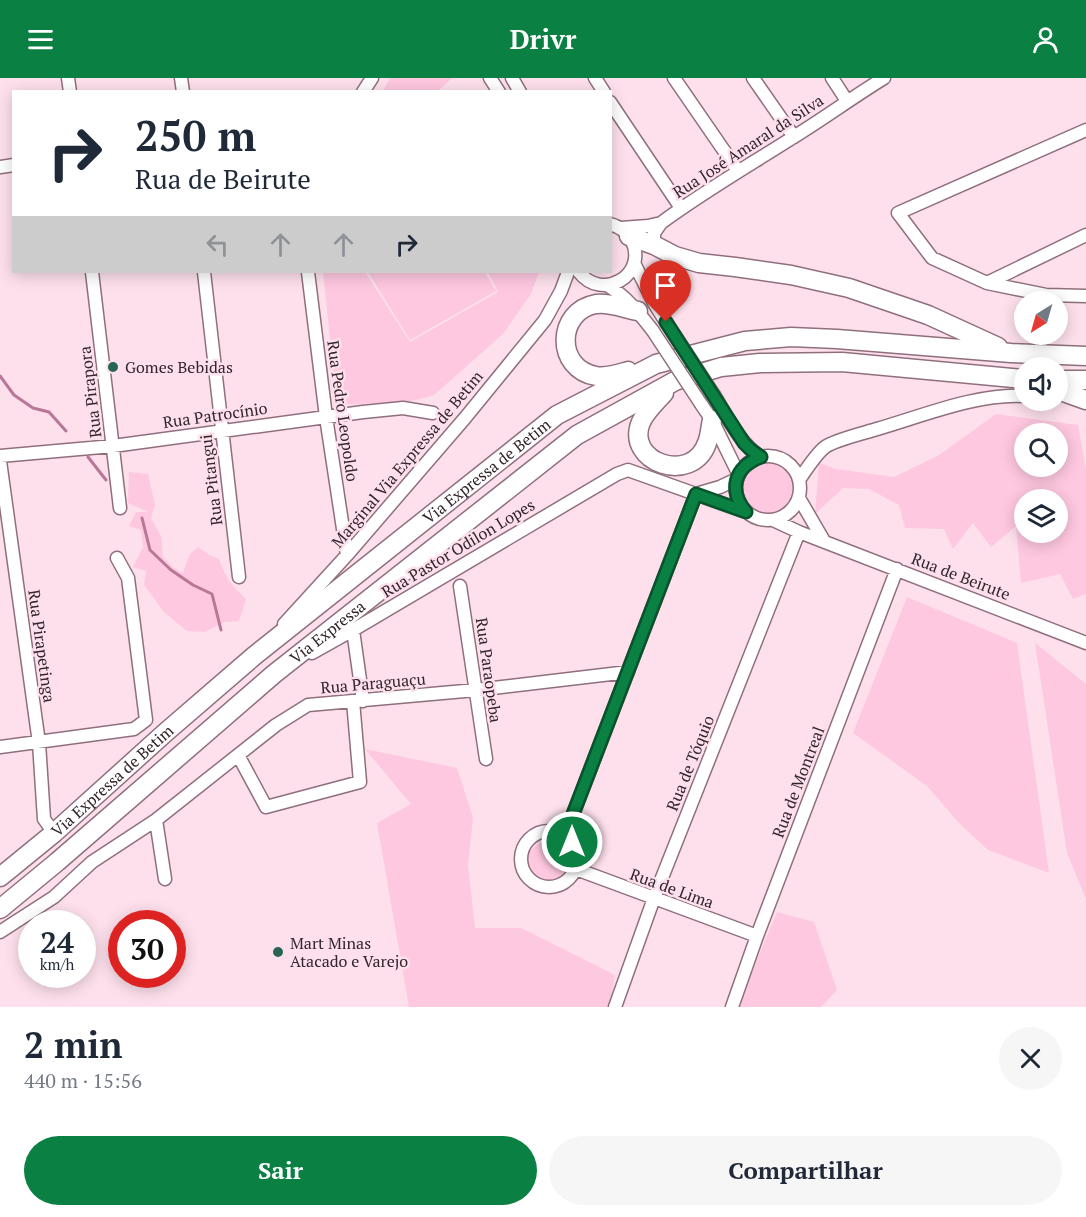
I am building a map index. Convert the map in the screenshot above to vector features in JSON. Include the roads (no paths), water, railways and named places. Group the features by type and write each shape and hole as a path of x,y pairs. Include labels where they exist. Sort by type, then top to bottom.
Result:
{"highway":[{"path":"617,227 675,256 699,263 791,274 849,288 928,315 1011,353"},
{"path":"638,311 611,304 599,303 588,306 570,321 565,345 576,366 585,373 597,376 609,376 656,364"},
{"name":"Via Expressa de Betim","path":"0,878 254,656 557,415 656,364 745,340 790,338 837,339 1011,353 1086,356"},
{"path":"712,420 702,454 682,466 670,467 659,464 642,448 639,436 640,424 647,411 675,381 721,367 760,363 842,362 1014,378"},
{"path":"1068,380 1086,380"},
{"name":"Via Expressa","path":"0,909 274,674 577,435 675,381"},
{"path":"1068,394 1086,400"}],"street":[{"path":"675,78 738,171"},
{"path":"753,78 794,137"},
{"path":"832,78 847,101"},
{"name":"Rua José Amaral da Silva","path":"617,227 648,226 661,223 884,78"},
{"path":"612,105 681,208"},
{"path":"1086,130 898,213 932,258 987,283 1046,295 1086,296"},
{"path":"654,245 654,233 661,223"},
{"path":"580,273 588,281 607,285 624,279 630,272 636,254 634,244 617,227"},
{"path":"987,283 1086,236"},
{"path":"634,263 654,303 744,443 761,457"},
{"name":"Rua Pirapora","path":"92,273 120,508"},
{"name":"Rua Pitangui","path":"204,273 239,577"},
{"name":"Rua Pedro Leopoldo","path":"308,273 326,417 347,555"},
{"name":"Marginal Via Expressa de Betim","path":"254,656 347,555 465,418 545,320 561,291 568,273"},
{"path":"607,285 620,293 653,331 712,420 738,477"},
{"path":"799,480 825,447 847,438 955,406 999,396 1014,396"},
{"path":"1068,399 1086,400"},
{"name":"Rua Patrocínio","path":"0,456 113,446 403,408 433,413"},
{"path":"696,494 763,520 781,518 795,506 799,498 800,487 795,471 784,460 768,456 761,457 744,466 738,477 736,488 737,497 746,512"},
{"name":"Rua Pirapetinga","path":"0,461 39,743 44,819 54,833"},
{"name":"Rua Pastor Odilon Lopes","path":"274,674 617,474 628,470 696,494"},
{"path":"696,494 720,487 738,477"},
{"path":"565,835 696,494"},
{"path":"799,498 824,541"},
{"name":"Rua de Beirute","path":"772,520 1086,643"},
{"name":"Rua de Tóquio","path":"615,1007 654,898 799,532"},
{"path":"0,747 134,729 146,720 128,578 117,558"},
{"name":"Rua de Montreal","path":"732,1007 897,569"},
{"name":"Rua Paraopeba","path":"460,586 486,759"},
{"path":"238,755 266,807 360,782 353,630"},
{"name":"Rua Paraguaçu","path":"0,932 54,897 92,862 156,819 276,724 308,705 476,690 628,672"},
{"path":"156,819 165,879"},
{"path":"546,831 565,835 576,850 578,860 576,869 572,878 556,888 537,886 524,873 521,864 524,846 537,833 546,831"},
{"name":"Rua de Lima","path":"576,869 757,936"}],"waterway":[{"path":"0,376 14,395 33,408 49,412 66,431"},
{"path":"88,457 106,480"},
{"path":"142,518 150,550 171,570 193,585 212,594 221,630"}],"place":[{"name":"Gomes Bebidas","path":"113,367"},
{"name":"Mart Minas Atacado e Varejo","path":"278,952"}]}
